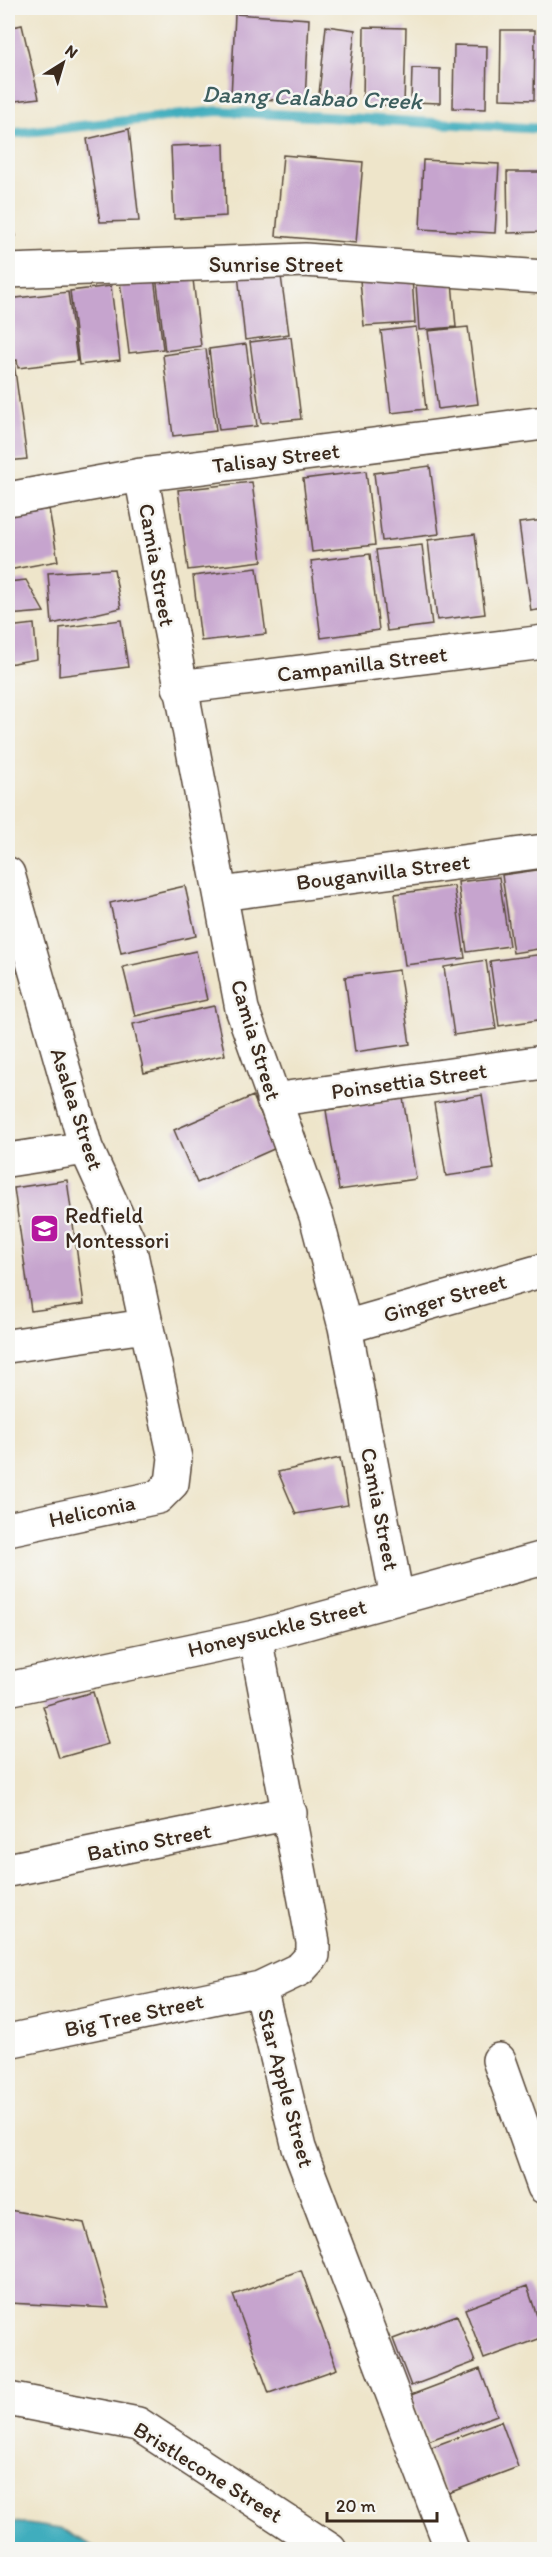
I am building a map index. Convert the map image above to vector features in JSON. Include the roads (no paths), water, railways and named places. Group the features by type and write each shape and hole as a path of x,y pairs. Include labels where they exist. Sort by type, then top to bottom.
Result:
{"street":[{"name":"Sunrise Street","path":"8,271 305,260 544,278"},
{"name":"Talisay Street","path":"8,499 141,475 544,423"},
{"name":"Camia Street","path":"141,475 179,687 242,1009 316,1216 345,1327 397,1598"},
{"name":"Campanilla Street","path":"179,687 544,642"},
{"name":"Bouganvilla Street","path":"221,894 544,851"},
{"name":"Asalea Street","path":"8,874 86,1148 128,1240 175,1458 172,1483"},
{"name":"Poinsettia Street","path":"273,1100 544,1062"},
{"path":"8,1160 86,1148"},
{"name":"Ginger Street","path":"345,1327 544,1270"},
{"path":"8,1346 145,1326"},
{"name":"Heliconia","path":"8,1529 158,1497 172,1483"},
{"name":"Honeysuckle Street","path":"8,1689 255,1637 544,1558"},
{"name":"Star Apple Street","path":"255,1637 313,1942 313,1955 300,1969 260,1988 299,2148 452,2550"},
{"name":"Batino Street","path":"8,1870 290,1813"},
{"name":"Big Tree Street","path":"8,2041 260,1988"},
{"path":"499,2060 544,2187"},
{"name":"Bristlecone Street","path":"8,2399 138,2424 330,2550"}],"water":[{"path":"8,2521 60,2529 98,2549 8,2549"}],"waterway":[{"name":"Daang Calabao Creek","path":"8,134 218,111 544,129"}],"place":[{"name":"Redfield Montessori","path":"44,1228"}]}
